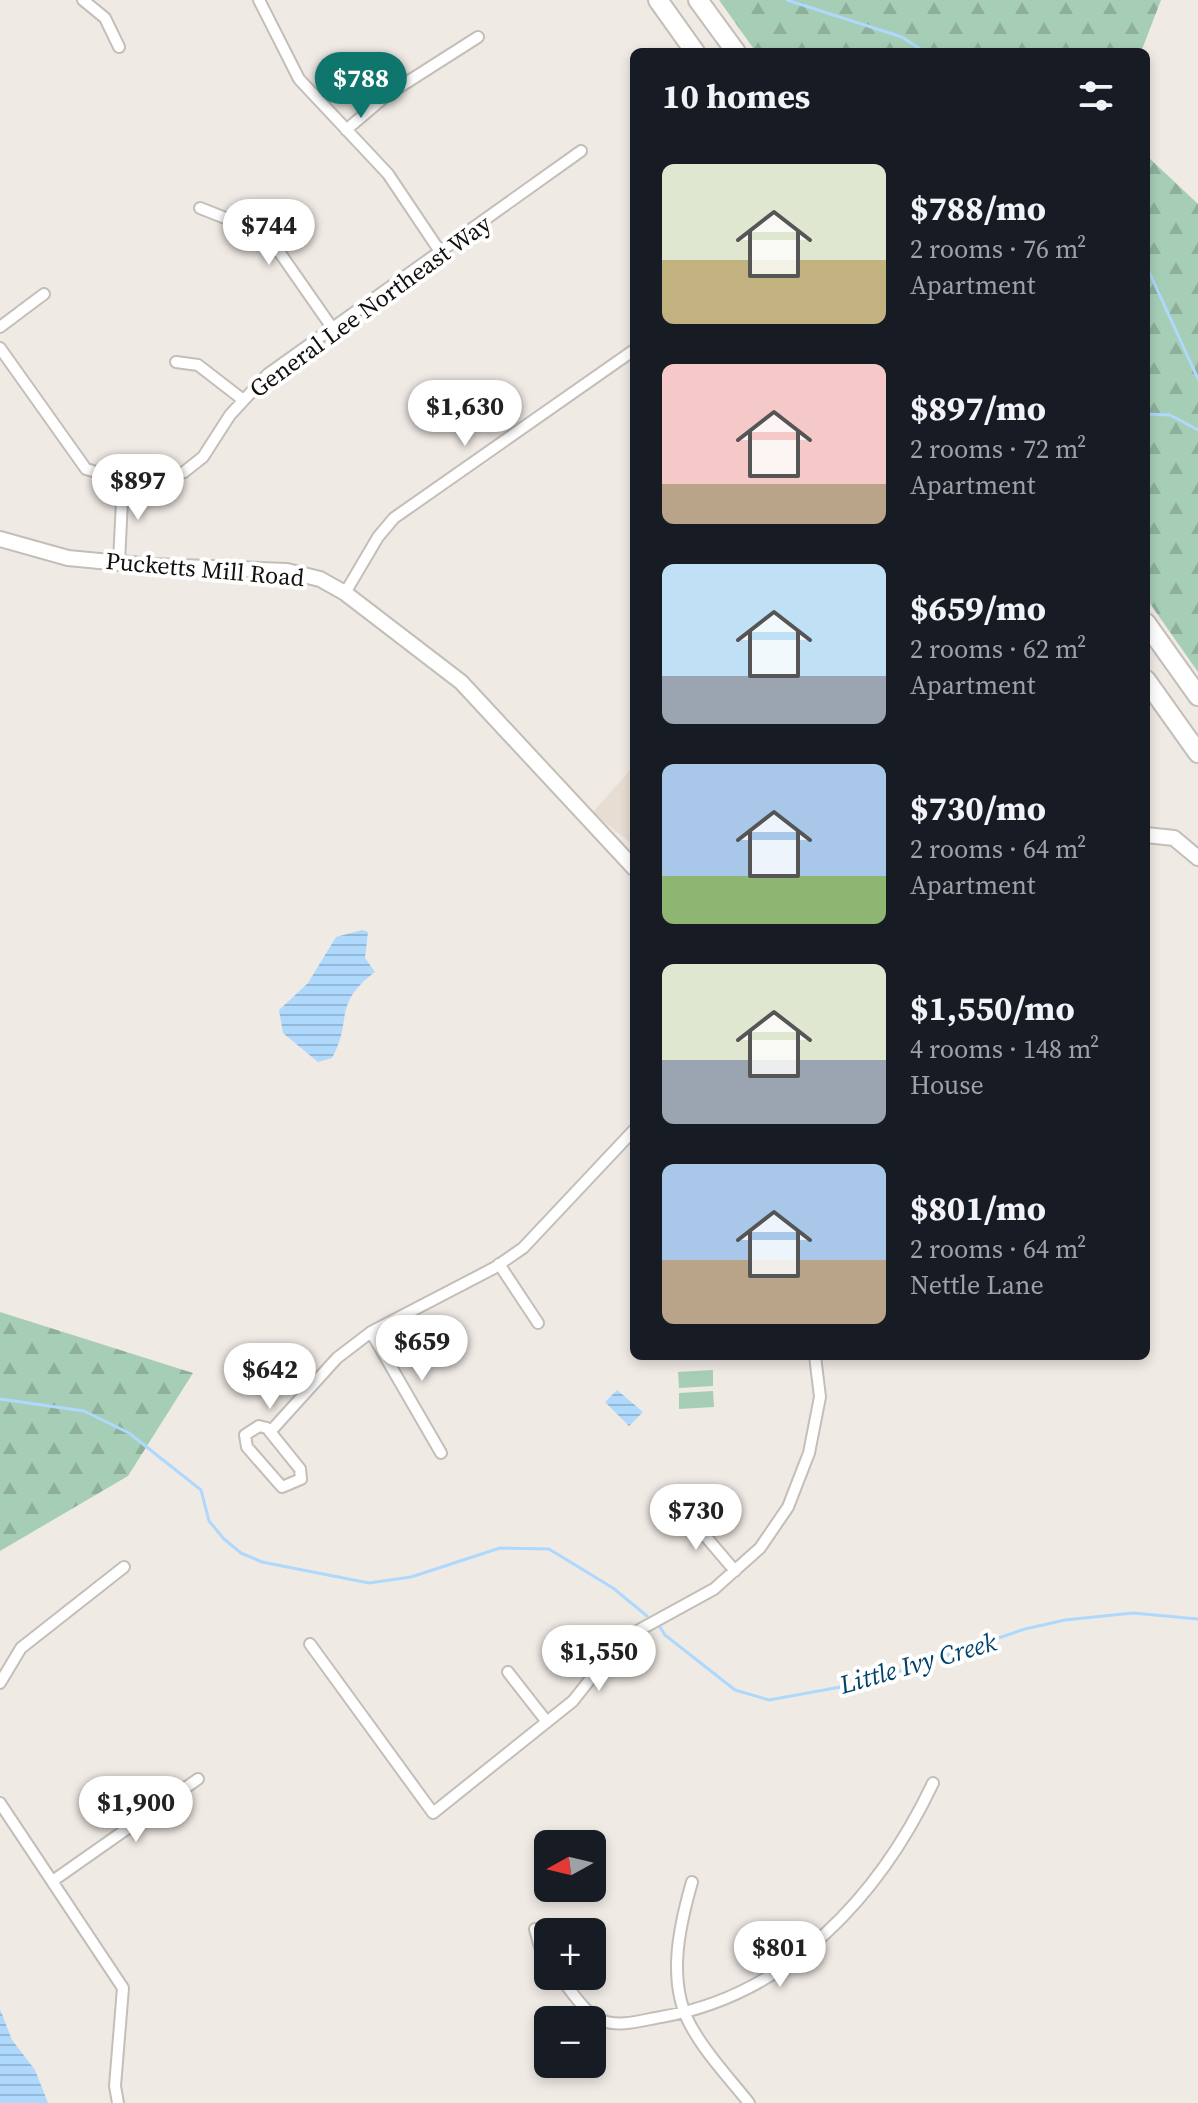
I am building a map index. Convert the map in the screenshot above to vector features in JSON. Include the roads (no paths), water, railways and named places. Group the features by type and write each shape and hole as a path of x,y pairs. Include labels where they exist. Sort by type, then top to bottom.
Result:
{"highway":[{"path":"658,0 692,48"},
{"path":"698,0 733,48"},
{"path":"1150,629 1198,696"},
{"path":"1150,686 1198,753"}],"street":[{"path":"83,0 105,18 119,47"},
{"path":"259,0 289,64 388,174 441,253"},
{"path":"346,130 387,95 478,37"},
{"name":"General Lee Northeast Way","path":"0,348 86,469 123,480 162,479 184,472 203,457 242,399 268,374 581,151"},
{"path":"200,208 253,229 280,253 333,329"},
{"path":"0,327 44,294"},
{"path":"345,593 378,537 394,518 630,353"},
{"path":"176,362 198,365 242,399"},
{"path":"119,562 123,480"},
{"name":"Pucketts Mill Road","path":"1,542 68,558 287,571 320,579 345,593 461,682 630,864"},
{"path":"1150,835 1174,838 1198,858"},
{"path":"270,1432 337,1358 371,1332 523,1248 630,1134"},
{"path":"499,1264 538,1323"},
{"path":"371,1332 441,1453"},
{"path":"310,1644 433,1813 573,1701 621,1640 714,1589 760,1548 788,1507 809,1453 820,1397 815,1360"},
{"path":"259,1426 270,1432 300,1469 301,1479 293,1485 282,1487 247,1447 245,1435 251,1429 259,1426"},
{"path":"684,1511 735,1571"},
{"path":"0,1683 21,1648 124,1567"},
{"path":"508,1672 547,1722"},
{"path":"54,1880 198,1779"},
{"path":"572,1990 598,2019 627,2022 685,2013 747,1987 811,1950 837,1925 905,1839 933,1783"},
{"path":"0,1803 123,1988 115,2086 118,2103"},
{"path":"692,1882 677,1950 685,2013 691,2028 749,2103"}],"water":[{"path":"362,930 368,932 365,958 375,972 362,983 348,1003 342,1033 332,1058 318,1062 283,1033 279,1010 308,983 336,937"},
{"path":"617,1390 643,1412 629,1426 605,1402"},
{"path":"0,2009 12,2040 35,2070 48,2103 0,2103"}],"waterway":[{"path":"787,0 902,37 919,48"},
{"path":"1150,274 1198,379"},
{"path":"1150,414 1170,415 1198,430"},
{"name":"Little Ivy Creek","path":"0,1399 84,1411 129,1433 201,1490 209,1521 224,1539 241,1553 262,1562 369,1583 411,1577 500,1548 549,1549 613,1588 647,1616"},
{"name":"Little Ivy Creek","path":"660,1627 665,1635 735,1690 769,1700 868,1682 1025,1629 1065,1620 1133,1613 1198,1619"}]}
